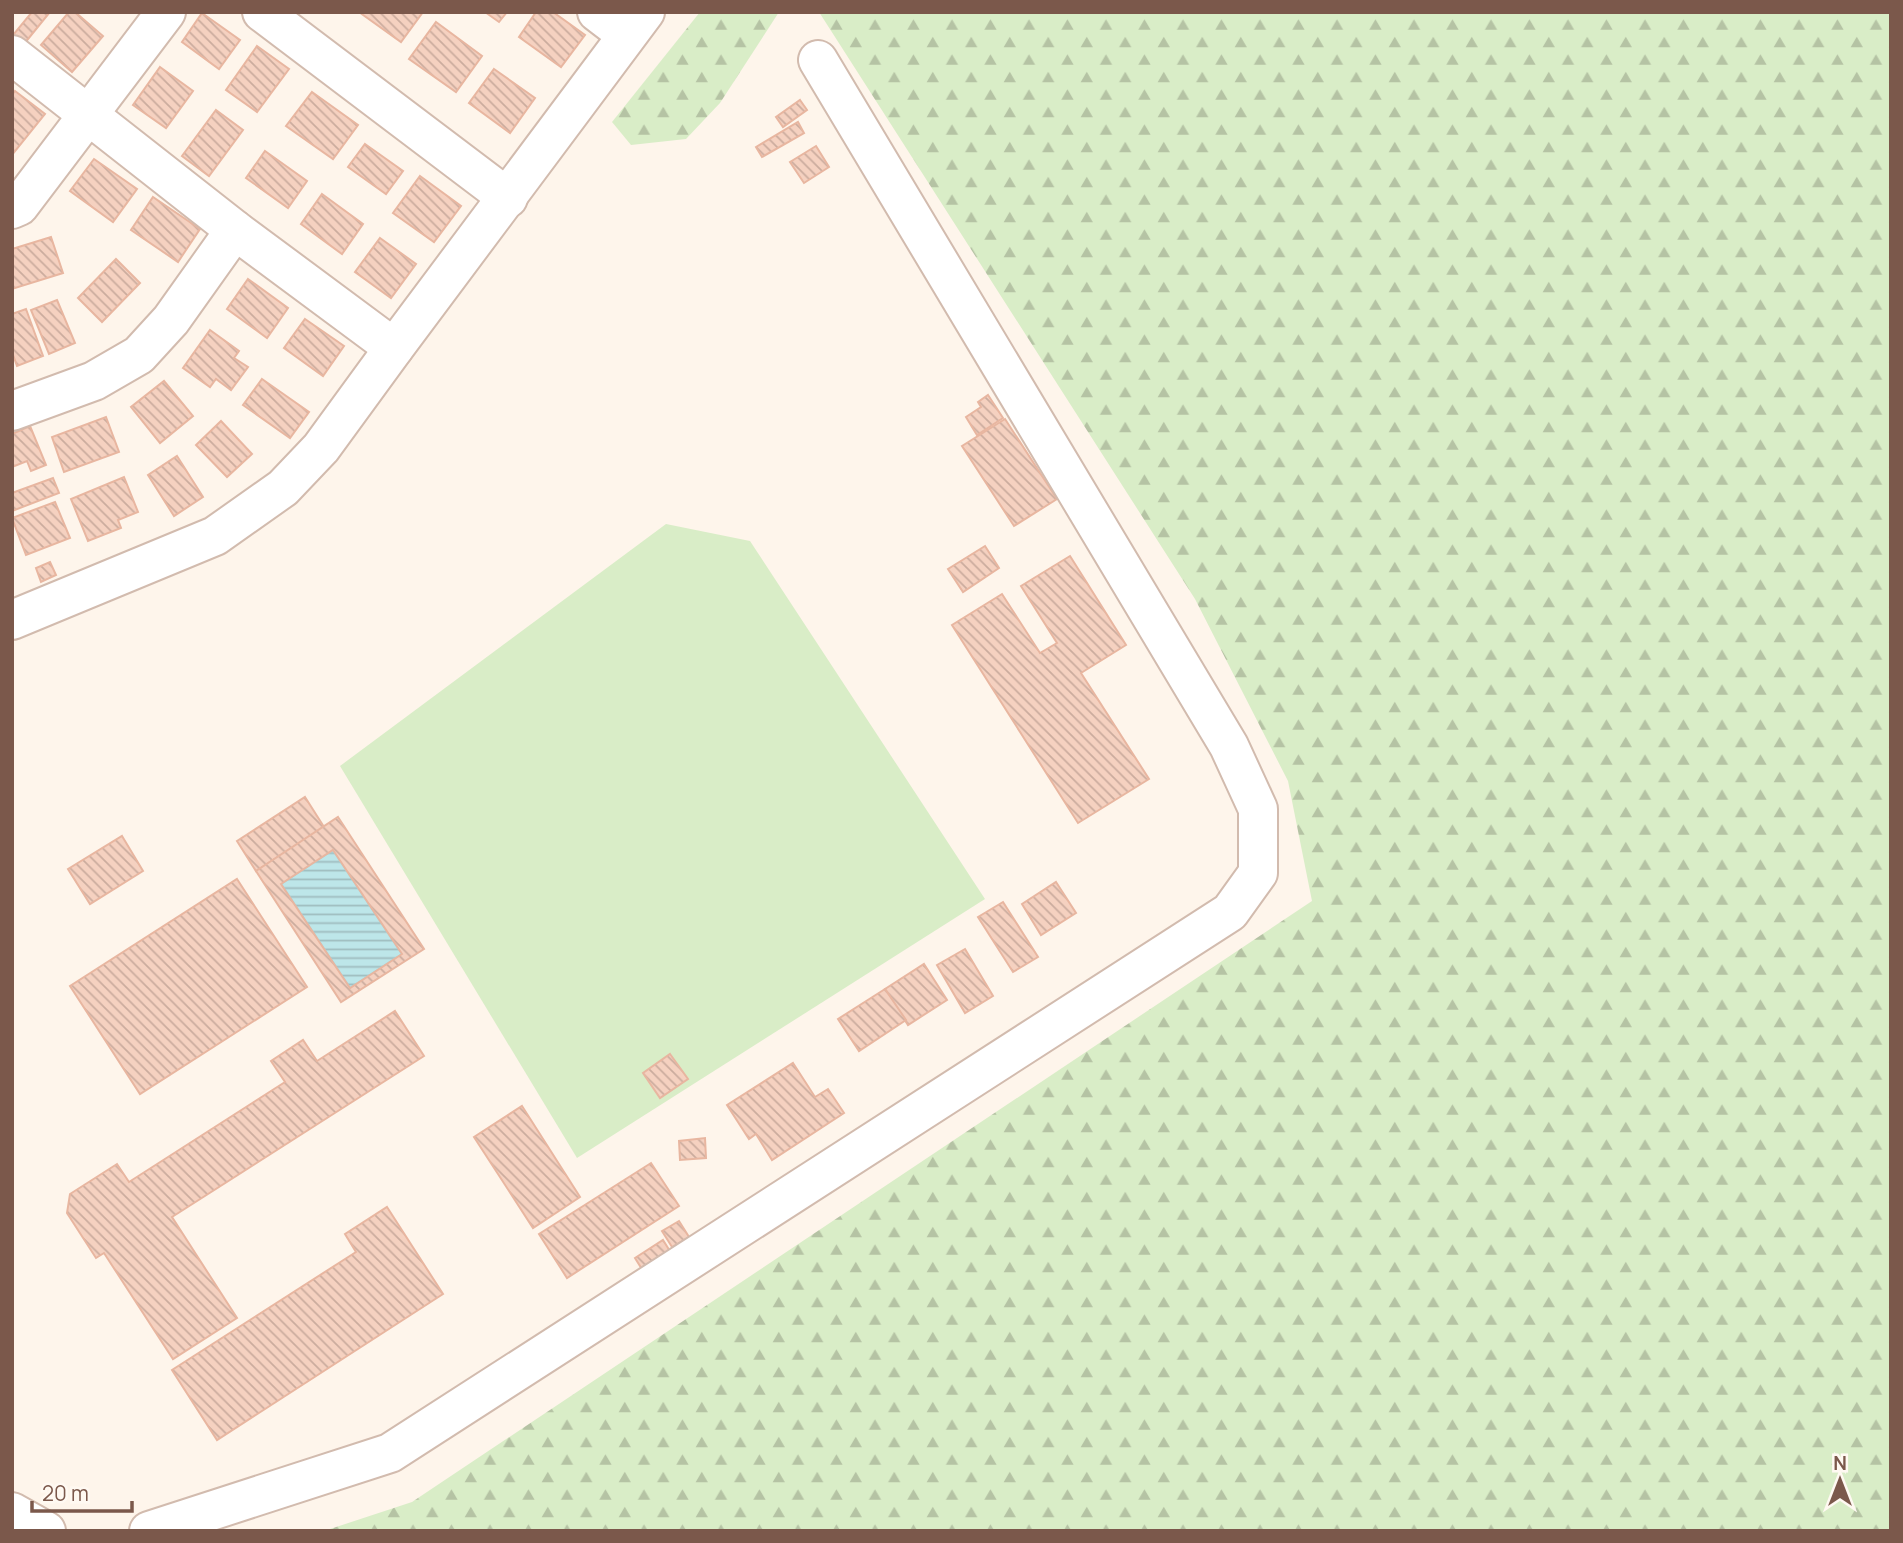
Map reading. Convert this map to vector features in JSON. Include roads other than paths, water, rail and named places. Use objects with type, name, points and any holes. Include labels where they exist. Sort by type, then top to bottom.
[{"type":"street","points":[[12,209],[19,206],[166,12]]},
{"type":"street","points":[[262,12],[508,198]]},
{"type":"street","points":[[14,616],[215,536],[283,488],[321,449],[636,24],[597,12]]},
{"type":"street","points":[[12,55],[235,230],[394,348]]},
{"type":"street","points":[[149,1531],[390,1453],[1230,912],[1258,873],[1258,809],[1229,746],[818,60]]},
{"type":"street","points":[[12,411],[94,381],[139,355],[171,320],[235,230]]},
{"type":"street","points":[[12,1512],[46,1531]]},
{"type":"water","points":[[333,850],[402,954],[350,988],[281,884]]}]
